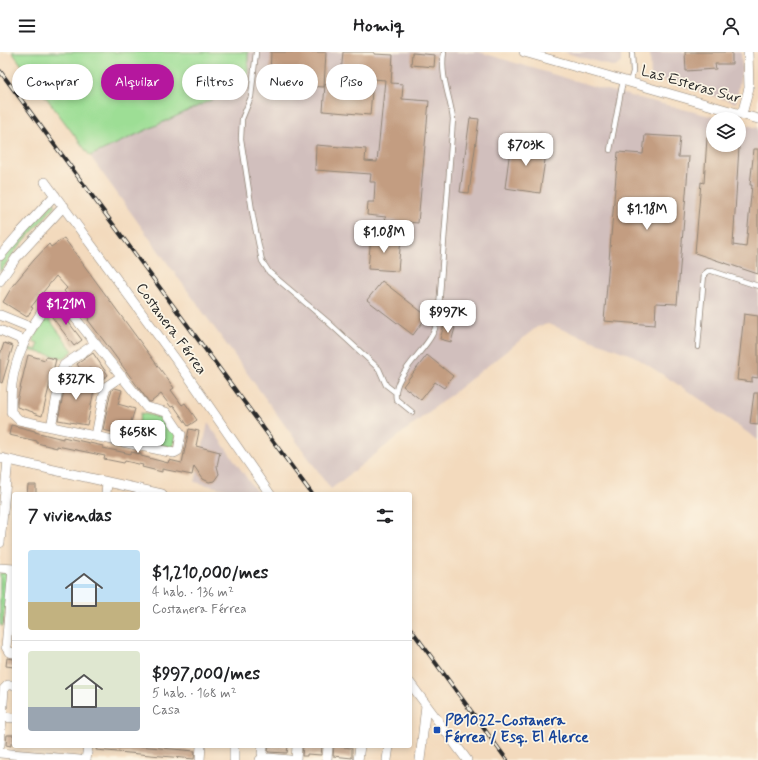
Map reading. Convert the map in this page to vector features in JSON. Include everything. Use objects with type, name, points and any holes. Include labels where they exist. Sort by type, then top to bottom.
[{"type":"street","name":"Las Esteras Sur","points":[[524,52],[735,112]]},
{"type":"street","points":[[742,112],[749,83],[748,52]]},
{"type":"street","name":"Las Esteras Sur","points":[[746,115],[758,119]]},
{"type":"street","name":"Costanera Férrea","points":[[45,182],[188,376],[269,492]]},
{"type":"street","points":[[0,256],[55,195]]},
{"type":"street","points":[[0,281],[16,258],[64,206]]},
{"type":"street","points":[[51,299],[60,299],[146,407],[166,412],[181,434],[178,451],[174,453],[19,420],[11,412],[12,384],[18,360],[25,341],[39,314],[51,299]]},
{"type":"street","points":[[0,326],[4,321],[2,315]]},
{"type":"street","points":[[2,315],[32,328]]},
{"type":"street","points":[[0,330],[25,341]]},
{"type":"street","points":[[51,427],[64,365],[96,343]]},
{"type":"street","points":[[96,436],[104,393],[107,386],[122,376]]},
{"type":"street","points":[[0,543],[4,459],[153,492]]},
{"type":"street","points":[[106,492],[107,482]]},
{"type":"street","points":[[0,568],[12,569]]},
{"type":"street","points":[[12,580],[6,647],[9,652],[12,653]]},
{"type":"street","points":[[0,745],[4,691],[10,686]]},
{"type":"street","points":[[412,686],[467,760]]},
{"type":"street","points":[[420,760],[426,704]]},
{"type":"street","points":[[2,717],[12,718]]},
{"type":"street","points":[[86,760],[88,748]]},
{"type":"street","points":[[200,760],[201,748]]},
{"type":"street","points":[[234,748],[234,760]]},
{"type":"street","points":[[263,748],[263,760],[290,760]]},
{"type":"street","points":[[296,760],[297,748]]},
{"type":"street","points":[[327,760],[328,748]]},
{"type":"street","points":[[358,760],[360,748]]},
{"type":"street","points":[[387,760],[389,748]]},
{"type":"street","points":[[0,753],[22,757],[80,760]]},
{"type":"lane","points":[[256,52],[251,97],[242,119],[241,139],[253,217],[262,261],[268,272],[328,322],[379,369],[386,385],[395,392]]},
{"type":"lane","points":[[412,412],[396,399],[395,392],[398,382],[432,336],[437,324],[453,119],[451,103],[446,92],[442,64],[444,52]]},
{"type":"lane","points":[[610,150],[627,81],[633,72],[632,52]]},
{"type":"lane","points":[[698,347],[704,274],[708,271],[712,271],[758,286]]},
{"type":"shaded area","points":[[248,52],[479,52],[599,88],[706,115],[706,152],[746,152],[746,125],[758,128],[758,440],[697,397],[634,356],[548,324],[537,327],[331,489],[90,156],[211,100],[248,100]]},
{"type":"shaded area","points":[[564,52],[621,52],[621,63],[615,67]]},
{"type":"shaded area","points":[[650,52],[741,52],[742,68],[736,103],[651,77]]},
{"type":"shaded area","points":[[208,423],[257,492],[236,492],[195,482]]},
{"type":"green space","points":[[12,52],[248,52],[248,64],[182,64],[182,100],[211,100],[90,156],[48,100],[93,100],[93,64],[21,64]]},
{"type":"green space","points":[[54,202],[55,206],[15,251],[0,272],[0,262],[17,241]]},
{"type":"green space","points":[[46,315],[73,351],[64,358],[28,350],[30,348],[37,350],[38,343],[33,341]]},
{"type":"green space","points":[[141,413],[163,418],[176,434],[172,447],[135,439]]},
{"type":"green space","points":[[0,573],[8,573],[3,626],[0,625]]},
{"type":"building","points":[[271,52],[326,52],[324,87],[318,87],[318,64],[270,64]]},
{"type":"building","points":[[343,52],[374,52],[374,54],[393,55],[391,83],[403,84],[402,99],[429,101],[418,223],[385,220],[386,217],[367,215],[368,202],[374,202],[375,182],[370,182],[371,174],[315,170],[316,145],[366,149],[365,161],[377,162],[385,80],[377,79],[377,64],[342,64]]},
{"type":"building","points":[[685,52],[732,52],[732,64],[715,64],[716,69],[686,71]]},
{"type":"building","points":[[412,53],[435,55],[434,67],[411,65]]},
{"type":"building","points":[[325,84],[326,100],[371,100],[370,115],[323,111]]},
{"type":"building","points":[[470,118],[479,119],[469,193],[460,192]]},
{"type":"building","points":[[645,135],[680,137],[678,157],[689,157],[677,304],[656,303],[655,325],[604,321],[618,152],[643,154]]},
{"type":"building","points":[[511,142],[547,147],[540,193],[505,188]]},
{"type":"building","points":[[754,149],[758,149],[758,274],[695,253],[701,182],[704,183],[706,152],[739,152],[733,245],[746,247]]},
{"type":"building","points":[[371,236],[401,238],[398,271],[368,269]]},
{"type":"building","points":[[64,238],[174,388],[171,390],[182,405],[185,403],[197,420],[188,426],[174,406],[171,407],[161,394],[149,402],[88,320],[89,319],[72,298],[71,299],[64,291],[67,288],[56,276],[31,307],[33,308],[27,317],[3,302],[13,285],[49,244],[51,247]]},
{"type":"building","points":[[382,281],[427,316],[413,335],[367,300]]},
{"type":"building","points":[[57,307],[82,340],[74,346],[49,313]]},
{"type":"building","points":[[744,314],[758,316],[758,378],[752,377],[752,382],[737,380]]},
{"type":"building","points":[[444,325],[455,328],[451,342],[440,339]]},
{"type":"building","points":[[4,343],[13,346],[2,383],[0,382],[0,355]]},
{"type":"building","points":[[93,353],[108,375],[100,381],[90,368],[83,373],[77,364]]},
{"type":"building","points":[[28,355],[45,360],[46,357],[56,359],[42,416],[17,407],[17,401]]},
{"type":"building","points":[[427,355],[453,376],[444,388],[435,382],[421,400],[403,386]]},
{"type":"building","points":[[68,371],[81,374],[73,380],[95,385],[87,425],[58,420]]},
{"type":"building","points":[[115,388],[122,390],[118,404],[135,409],[130,425],[132,425],[129,436],[103,430],[110,395],[112,390]]},
{"type":"building","points":[[754,393],[758,393],[758,425],[750,424]]},
{"type":"building","points":[[11,425],[63,439],[63,437],[103,446],[103,448],[131,454],[131,452],[141,454],[141,456],[168,463],[169,460],[182,463],[189,429],[199,431],[196,446],[220,452],[217,466],[219,474],[214,481],[209,482],[203,479],[194,466],[192,475],[162,469],[162,472],[142,467],[143,465],[125,461],[124,463],[104,459],[105,456],[57,446],[57,448],[37,443],[37,441],[9,435]]},
{"type":"building","points":[[28,485],[36,485],[36,492],[27,492]]},
{"type":"building","points":[[7,658],[12,659],[12,667],[6,666]]},
{"type":"building","points":[[7,735],[12,735],[11,746],[6,745]]},
{"type":"building","points":[[96,748],[161,748],[195,751],[194,759],[96,750]]},
{"type":"building","points":[[269,748],[288,748],[287,753],[268,752]]},
{"type":"building","points":[[303,748],[322,748],[321,755],[307,754],[307,756],[302,756]]},
{"type":"building","points":[[334,748],[352,748],[352,758],[333,756]]},
{"type":"railway","points":[[0,71],[311,492]]},
{"type":"railway","points":[[412,631],[507,760]]},
{"type":"place","name":"PB1022-Costanera Férrea / Esq. El Alerce","points":[[437,730]]}]
